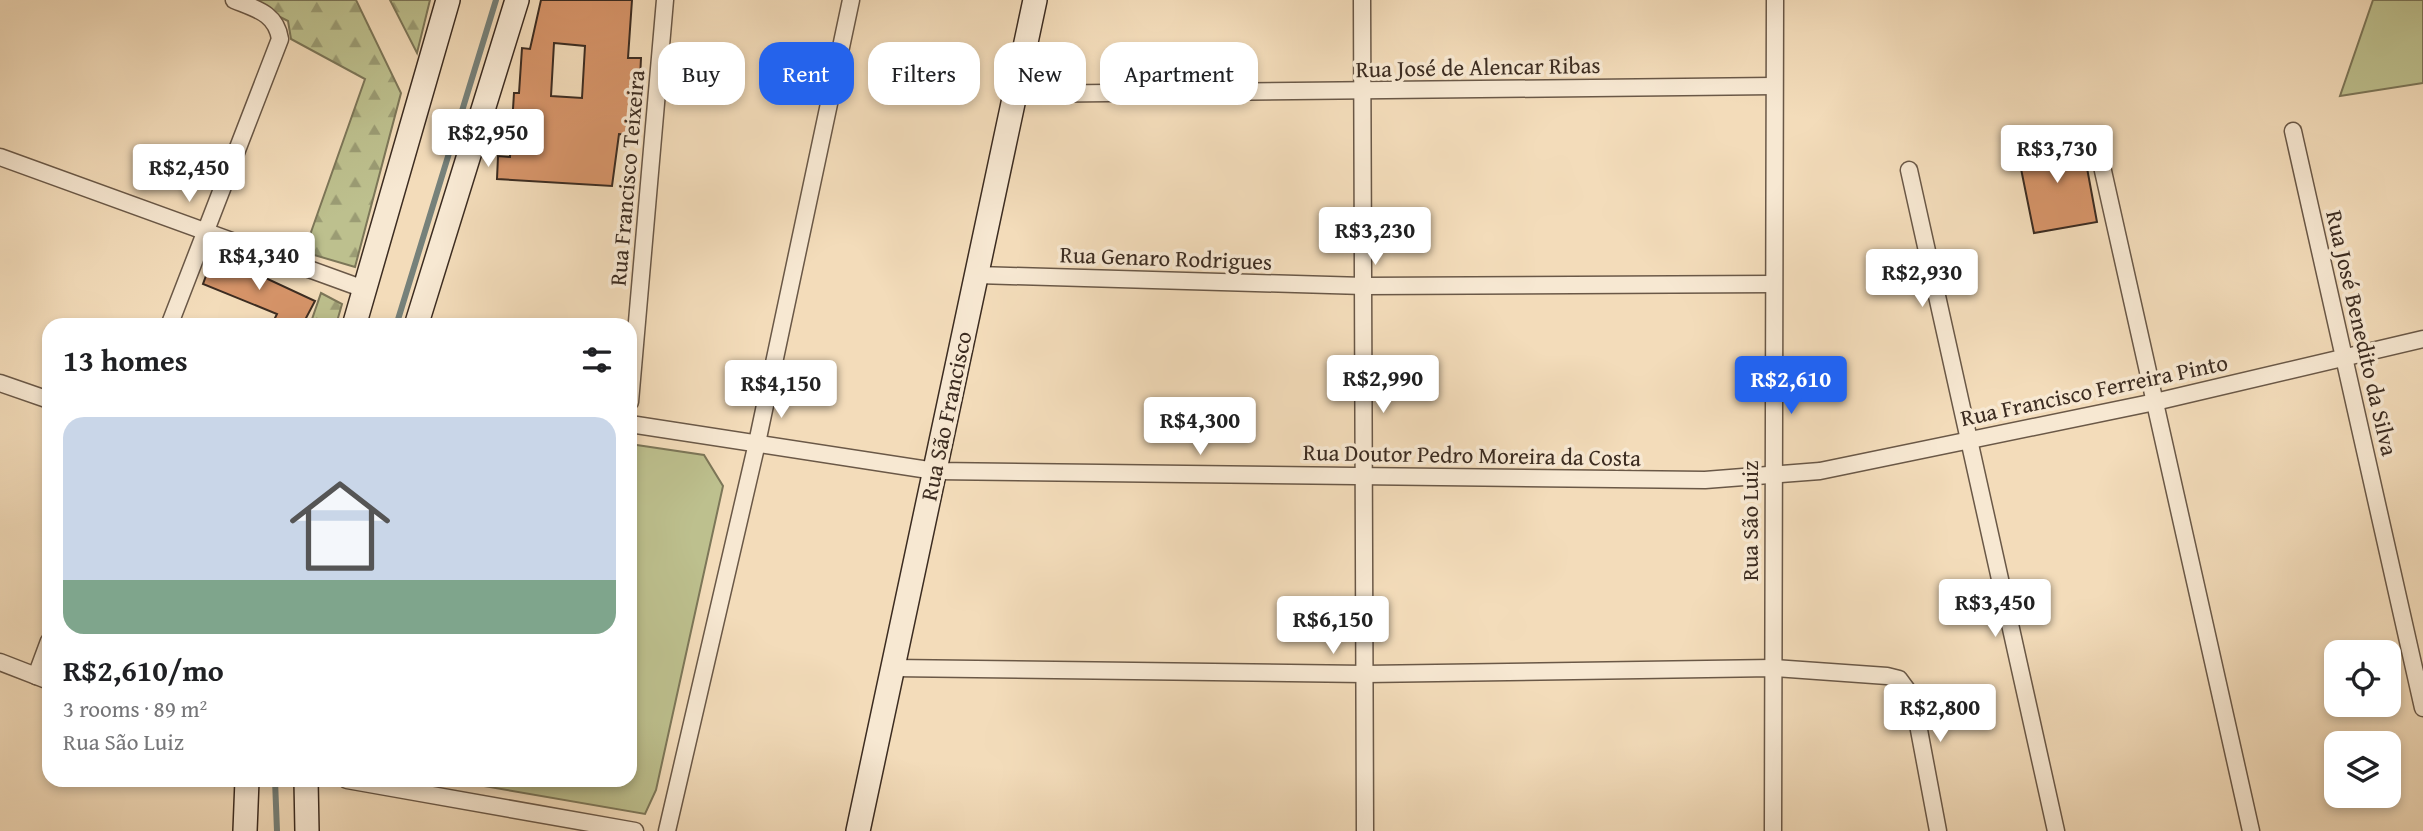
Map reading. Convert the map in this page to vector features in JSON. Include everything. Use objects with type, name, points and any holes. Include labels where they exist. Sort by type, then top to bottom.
[{"type":"street","points":[[172,318],[280,39],[278,25],[267,14],[234,0]]},
{"type":"street","points":[[356,318],[447,0]]},
{"type":"street","points":[[418,318],[517,0]]},
{"type":"street","name":"Rua Francisco Teixeira","points":[[637,322],[665,0]]},
{"type":"street","points":[[667,831],[757,443],[851,0]]},
{"type":"street","name":"Rua São Francisco","points":[[1026,42],[1035,0]]},
{"type":"street","points":[[1362,0],[1366,478],[1365,831]]},
{"type":"street","name":"Rua São Luiz","points":[[1773,831],[1775,0]]},
{"type":"street","name":"Rua José de Alencar Ribas","points":[[1086,93],[1774,86]]},
{"type":"street","name":"Rua São Francisco","points":[[858,831],[1012,105]]},
{"type":"street","name":"Rua José Benedito da Silva","points":[[2293,131],[2423,708]]},
{"type":"street","points":[[2099,153],[2251,831]]},
{"type":"street","points":[[0,157],[205,229],[364,289]]},
{"type":"street","points":[[1909,170],[2056,831]]},
{"type":"street","name":"Rua Genaro Rodrigues","points":[[977,275],[1364,286],[1773,284]]},
{"type":"street","name":"Rua Francisco Ferreira Pinto","points":[[1772,474],[1821,471],[2155,402],[2423,338]]},
{"type":"street","points":[[0,383],[42,398]]},
{"type":"street","name":"Rua Doutor Pedro Moreira da Costa","points":[[637,425],[934,471],[1705,480],[1772,474]]},
{"type":"street","points":[[0,662],[42,678]]},
{"type":"street","points":[[892,668],[1365,674],[1773,668],[1899,679],[1913,698],[1938,831]]},
{"type":"street","points":[[246,831],[247,787]]},
{"type":"street","points":[[306,787],[307,831]]},
{"type":"street","points":[[387,787],[635,831]]},
{"type":"green space","points":[[247,0],[356,0],[401,93],[355,267],[304,252],[365,79],[291,39],[288,21]]},
{"type":"green space","points":[[390,0],[430,0],[417,53]]},
{"type":"green space","points":[[2373,0],[2423,0],[2423,83],[2340,96]]},
{"type":"green space","points":[[321,293],[342,304],[338,318],[312,318]]},
{"type":"green space","points":[[637,445],[704,455],[723,486],[656,790],[645,814],[490,787],[637,787]]},
{"type":"building","points":[[541,0],[632,0],[628,58],[641,58],[640,79],[636,79],[634,135],[619,134],[612,186],[497,179],[498,156],[510,157],[514,93],[519,93],[522,48],[530,49]],"holes":[[[554,43],[585,46],[582,98],[551,96]]]},
{"type":"building","points":[[2082,141],[2097,222],[2034,233],[2016,144]]},
{"type":"building","points":[[214,254],[315,301],[306,318],[275,318],[277,314],[203,284]]},
{"type":"waterway","points":[[398,318],[496,0]]},
{"type":"waterway","points":[[275,787],[277,831]]}]
